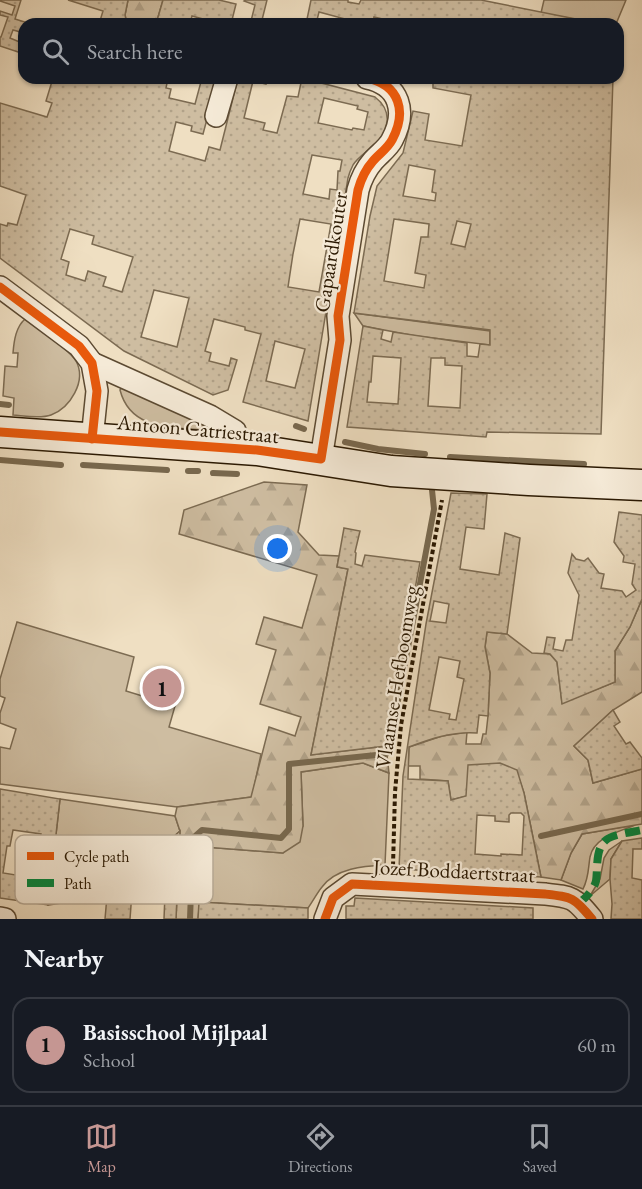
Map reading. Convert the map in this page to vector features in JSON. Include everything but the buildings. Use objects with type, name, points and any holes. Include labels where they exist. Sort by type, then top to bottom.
[{"type":"main road","name":"Antoon Catriestraat","points":[[0,432],[257,450],[391,471],[642,484]]},
{"type":"street","points":[[216,116],[225,84]]},
{"type":"street","name":"Gapaardkouter","points":[[321,459],[340,340],[338,316],[358,190],[371,163],[391,143],[398,122],[399,102],[393,92],[384,84]]},
{"type":"street","points":[[0,287],[79,346],[92,363],[97,391],[92,439]]},
{"type":"street","points":[[92,363],[210,416],[235,431]]},
{"type":"street","name":"Jozef Boddaertstraat","points":[[326,919],[333,898],[352,884],[566,896],[579,903],[592,919]]},
{"type":"street","points":[[0,918],[5,919]]},
{"type":"green space","points":[[21,0],[15,19],[18,20],[18,31],[13,30],[10,38],[18,41],[18,52],[0,46],[0,37],[8,17],[0,15],[0,11],[12,15],[15,6],[0,1]]},
{"type":"green space","points":[[68,0],[128,0],[126,18],[101,18],[103,11]]},
{"type":"green space","points":[[128,0],[163,0],[158,18],[126,18]]},
{"type":"green space","points":[[163,0],[219,0],[236,4],[232,18],[192,16],[192,18],[158,18]]},
{"type":"green space","points":[[267,0],[262,18],[252,18],[255,5],[244,1]]},
{"type":"green space","points":[[311,0],[348,0],[348,2],[359,4],[361,0],[481,0],[571,18],[342,18],[319,12],[318,18],[307,18]]},
{"type":"green space","points":[[544,0],[626,0],[618,18],[568,18],[541,13]]},
{"type":"green space","points":[[51,84],[167,84],[166,88],[171,89],[169,98],[195,104],[200,84],[216,84],[203,134],[191,131],[192,126],[176,122],[169,151],[205,161],[209,147],[220,150],[236,84],[252,84],[244,118],[265,123],[263,130],[277,133],[287,96],[298,97],[301,84],[325,84],[375,97],[381,103],[387,115],[383,134],[355,162],[348,178],[308,421],[243,402],[261,334],[245,330],[245,327],[214,319],[205,351],[211,353],[209,361],[229,366],[231,358],[237,360],[228,390],[213,395],[124,351],[0,258],[0,224],[17,225],[26,195],[0,186],[0,103],[47,117],[52,103],[46,101]],"holes":[[[324,98],[358,106],[357,109],[368,112],[364,130],[353,128],[352,130],[318,123]],[[312,155],[342,160],[340,171],[338,171],[337,190],[330,189],[329,199],[303,194]],[[300,219],[331,224],[319,292],[288,287]],[[70,229],[94,236],[92,244],[133,257],[122,292],[103,286],[106,277],[88,271],[85,281],[66,275],[69,262],[61,259]],[[154,290],[189,298],[177,347],[141,337]],[[275,341],[305,349],[295,388],[266,381]]]},
{"type":"green space","points":[[433,84],[613,84],[601,434],[487,432],[486,437],[347,427],[363,326],[383,330],[381,339],[391,342],[393,332],[467,343],[467,356],[478,357],[480,344],[490,345],[490,330],[354,313],[377,186],[403,153],[413,111],[429,114],[425,140],[462,146],[471,95],[433,88]],"holes":[[[409,165],[435,170],[432,192],[436,193],[435,201],[403,196]],[[394,219],[429,224],[428,237],[421,237],[415,273],[426,275],[424,288],[384,281]],[[457,221],[471,224],[465,247],[451,244]],[[373,356],[401,358],[398,404],[367,402],[369,382],[371,382]],[[431,358],[445,358],[445,365],[462,366],[460,408],[428,406]]]},
{"type":"green space","points":[[354,313],[490,331],[490,345],[416,336],[363,326]]},
{"type":"green space","points":[[25,319],[66,350],[76,361],[79,369],[75,393],[58,411],[47,416],[13,415],[14,398],[3,396],[5,366],[17,367],[18,353],[13,353],[14,343]]},
{"type":"green space","points":[[122,387],[205,424],[201,430],[152,424],[132,412],[125,403],[120,390]]},
{"type":"green space","points":[[264,482],[307,485],[298,532],[319,555],[339,556],[337,567],[348,569],[311,755],[386,746],[389,773],[363,763],[301,772],[303,826],[300,842],[283,853],[213,848],[213,835],[180,835],[175,816],[177,807],[251,797],[269,727],[295,736],[301,717],[260,704],[276,650],[256,644],[264,617],[302,628],[317,575],[179,534],[184,510]]},
{"type":"green space","points":[[451,493],[487,494],[484,529],[466,527],[460,569],[499,575],[505,533],[520,538],[507,634],[487,632],[485,647],[490,673],[488,716],[479,715],[477,733],[450,734],[409,747],[408,779],[448,781],[451,800],[466,796],[468,765],[500,763],[517,770],[541,877],[399,869],[403,776],[426,624]],"holes":[[[434,601],[449,604],[446,623],[430,621]],[[439,657],[460,661],[457,677],[464,679],[456,720],[449,719],[450,714],[429,710]],[[521,813],[524,816],[522,855],[475,854],[477,815],[495,816],[495,821],[509,822],[509,815]]]},
{"type":"green space","points":[[619,512],[642,515],[642,599],[630,627],[615,651],[615,682],[562,704],[557,662],[550,654],[544,653],[547,637],[555,638],[553,649],[563,651],[566,640],[572,640],[579,595],[568,573],[572,554],[576,559],[584,561],[588,558],[599,573],[604,574],[601,588],[622,591],[626,597],[636,590],[632,584],[635,564],[623,562],[624,556],[614,542]]},
{"type":"green space","points":[[344,528],[360,531],[355,564],[362,566],[365,555],[420,562],[386,746],[311,755],[348,569],[337,567]]},
{"type":"green space","points":[[642,599],[642,692],[613,710],[574,746],[588,760],[593,783],[642,769],[642,824],[582,834],[571,853],[561,880],[541,877],[524,793],[516,770],[467,796],[451,800],[448,781],[420,779],[420,766],[408,766],[409,747],[442,736],[467,732],[466,744],[481,744],[483,734],[486,734],[488,716],[490,673],[485,647],[487,632],[507,634],[532,653],[550,654],[557,662],[562,703],[615,682],[615,651],[630,627]]},
{"type":"green space","points":[[17,622],[134,657],[126,691],[175,706],[169,727],[261,754],[252,797],[177,807],[0,784],[0,747],[10,749],[16,729],[0,723],[0,713],[5,698],[0,696],[0,679]]},
{"type":"green space","points":[[613,710],[620,722],[614,726],[626,744],[630,742],[642,758],[642,769],[593,783],[588,760],[574,746]]},
{"type":"green space","points":[[363,763],[389,773],[385,865],[360,867],[335,876],[322,887],[308,908],[213,903],[213,848],[283,853],[303,826],[301,772]]},
{"type":"green space","points":[[0,789],[60,799],[56,835],[13,830],[10,846],[7,846],[3,873],[15,875],[15,900],[0,898]]},
{"type":"green space","points":[[60,799],[175,816],[180,831],[176,835],[56,835]]},
{"type":"green space","points":[[635,825],[608,836],[596,845],[592,850],[583,889],[561,880],[571,853],[582,834]]},
{"type":"green space","points":[[642,838],[642,849],[633,849],[632,878],[642,880],[642,919],[611,919],[611,859],[622,841]]},
{"type":"green space","points":[[622,841],[611,859],[610,879],[590,896],[600,879],[604,858],[609,850]]},
{"type":"green space","points":[[355,898],[533,908],[533,919],[346,919],[346,906],[354,906]]},
{"type":"green space","points":[[106,904],[131,904],[130,919],[105,919]]},
{"type":"green space","points":[[165,904],[177,904],[176,919],[164,919]]},
{"type":"green space","points":[[177,904],[199,904],[198,919],[176,919]]},
{"type":"green space","points":[[199,904],[308,908],[308,919],[198,919]]},
{"type":"waterway","points":[[0,404],[9,405]]},
{"type":"waterway","points":[[296,426],[304,429]]},
{"type":"waterway","points":[[345,442],[378,449],[425,454]]},
{"type":"waterway","points":[[450,457],[584,464]]},
{"type":"waterway","points":[[0,460],[61,465]]},
{"type":"waterway","points":[[83,465],[167,470]]},
{"type":"waterway","points":[[188,471],[198,471]]},
{"type":"waterway","points":[[213,473],[237,474]]},
{"type":"waterway","points":[[393,727],[434,509],[432,490]]},
{"type":"waterway","points":[[196,835],[202,830],[281,838],[289,829],[289,764],[386,754]]},
{"type":"waterway","points":[[541,836],[642,814]]},
{"type":"waterway","points":[[190,919],[191,904]]},
{"type":"marked path","points":[[579,903],[595,884],[602,844],[613,836],[642,830]]},
{"type":"cycle path","points":[[0,432],[257,450],[321,459],[340,340],[338,316],[358,190],[368,167],[392,140],[399,119],[398,101],[393,93],[382,84]]},
{"type":"cycle path","points":[[0,287],[79,346],[92,363],[97,391],[92,439]]},
{"type":"cycle path","points":[[325,919],[333,898],[352,884],[561,896],[572,899],[592,919]]},
{"type":"place","name":"Basisschool Mijlpaal","points":[[162,688]]}]
